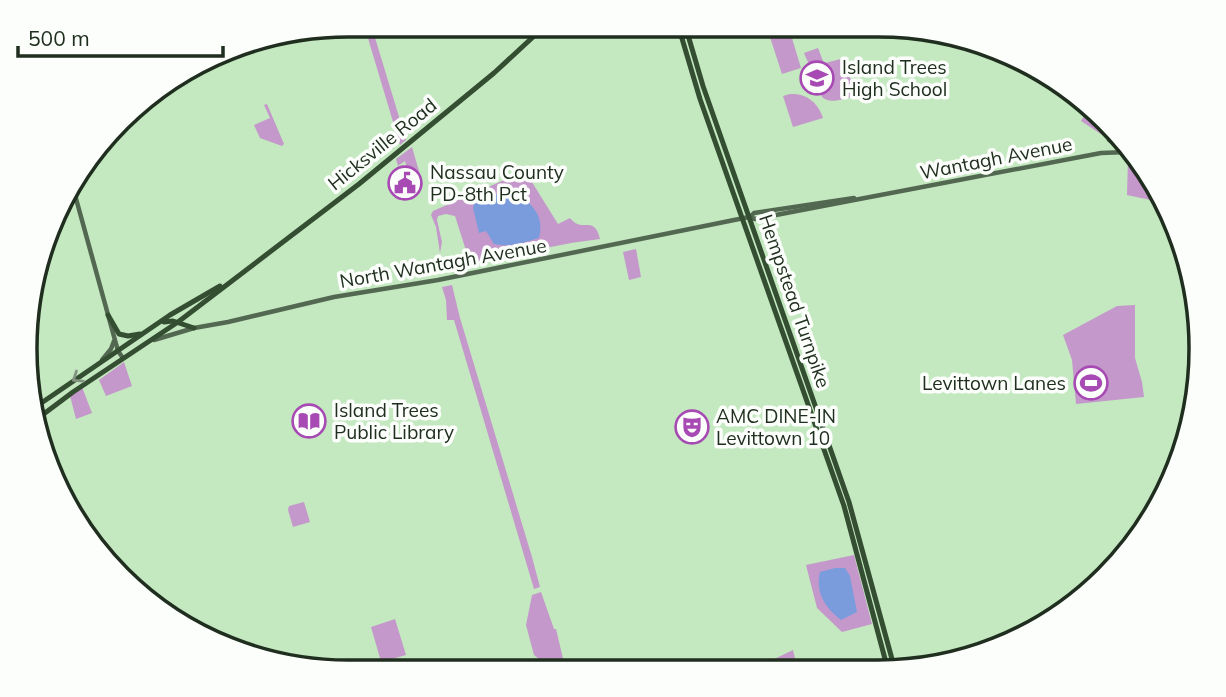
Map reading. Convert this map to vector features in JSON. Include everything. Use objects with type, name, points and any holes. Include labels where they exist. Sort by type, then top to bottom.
[{"type":"main road","name":"Hicksville Road","points":[[44,413],[189,314],[367,178],[494,73],[533,37]]},
{"type":"main road","name":"Hempstead Turnpike","points":[[682,37],[700,99],[746,218]]},
{"type":"main road","name":"Hempstead Turnpike","points":[[688,37],[746,218],[844,506],[885,660]]},
{"type":"main road","name":"Wantagh Avenue","points":[[746,218],[755,219],[1101,153],[1120,153]]},
{"type":"main road","points":[[76,198],[118,351],[123,358]]},
{"type":"main road","name":"North Wantagh Avenue","points":[[150,341],[191,327],[228,322],[334,298],[438,280],[746,218]]},
{"type":"main road","name":"Hicksville Road","points":[[42,404],[158,323],[232,280]]},
{"type":"main road","points":[[189,314],[186,320],[191,327]]},
{"type":"main road","points":[[108,315],[121,335],[133,336],[149,329]]},
{"type":"main road","points":[[158,323],[170,320],[191,327]]},
{"type":"main road","points":[[99,363],[111,349],[114,337]]},
{"type":"main road","name":"Hempstead Turnpike","points":[[790,345],[811,394],[853,512],[892,660]]},
{"type":"shaded area","points":[[368,37],[375,37],[406,140],[400,145]]},
{"type":"shaded area","points":[[770,37],[792,37],[801,68],[782,74]]},
{"type":"shaded area","points":[[818,48],[823,61],[813,66],[845,58],[855,96],[834,101],[823,98],[804,53]]},
{"type":"shaded area","points":[[802,95],[811,100],[823,118],[793,127],[783,96]]},
{"type":"shaded area","points":[[267,104],[284,144],[282,146],[260,138],[254,125],[270,118],[264,105]]},
{"type":"shaded area","points":[[1085,115],[1108,139],[1081,121]]},
{"type":"shaded area","points":[[412,147],[423,185],[413,189],[405,161],[398,166],[396,159]]},
{"type":"shaded area","points":[[1128,163],[1151,200],[1127,195]]},
{"type":"shaded area","points":[[525,171],[558,224],[570,218],[579,225],[594,227],[600,239],[470,263],[455,216],[446,214],[438,216],[437,220],[442,242],[440,253],[431,215],[433,211]]},
{"type":"shaded area","points":[[636,249],[641,277],[629,280],[623,252]]},
{"type":"shaded area","points":[[452,285],[532,557],[540,587],[534,589],[454,320],[447,320],[442,287]]},
{"type":"shaded area","points":[[1135,305],[1135,358],[1144,397],[1076,404],[1072,360],[1063,335],[1117,306]]},
{"type":"shaded area","points":[[124,362],[132,386],[106,396],[99,380]]},
{"type":"shaded area","points":[[82,387],[92,413],[76,419],[70,396]]},
{"type":"shaded area","points":[[304,502],[310,522],[293,527],[289,506]]},
{"type":"shaded area","points":[[854,555],[872,624],[842,632],[817,608],[806,565]]},
{"type":"shaded area","points":[[541,592],[556,629],[563,660],[540,660],[534,655],[526,625],[532,595]]},
{"type":"shaded area","points":[[395,619],[406,655],[381,660],[371,627]]},
{"type":"shaded area","points":[[793,650],[796,660],[772,660]]},
{"type":"water","points":[[507,190],[522,195],[534,209],[540,224],[539,238],[500,245],[494,244],[486,231],[479,233],[474,204]]},
{"type":"water","points":[[845,568],[850,576],[857,612],[841,620],[826,605],[819,586],[820,572]]},
{"type":"place","name":"Island Trees High School","points":[[817,78]]},
{"type":"place","name":"Nassau County PD-8th Pct","points":[[405,183]]},
{"type":"place","name":"Levittown Lanes","points":[[1091,383]]},
{"type":"place","name":"Island Trees Public Library","points":[[309,421]]},
{"type":"place","name":"AMC DINE-IN Levittown 10","points":[[692,427]]}]
